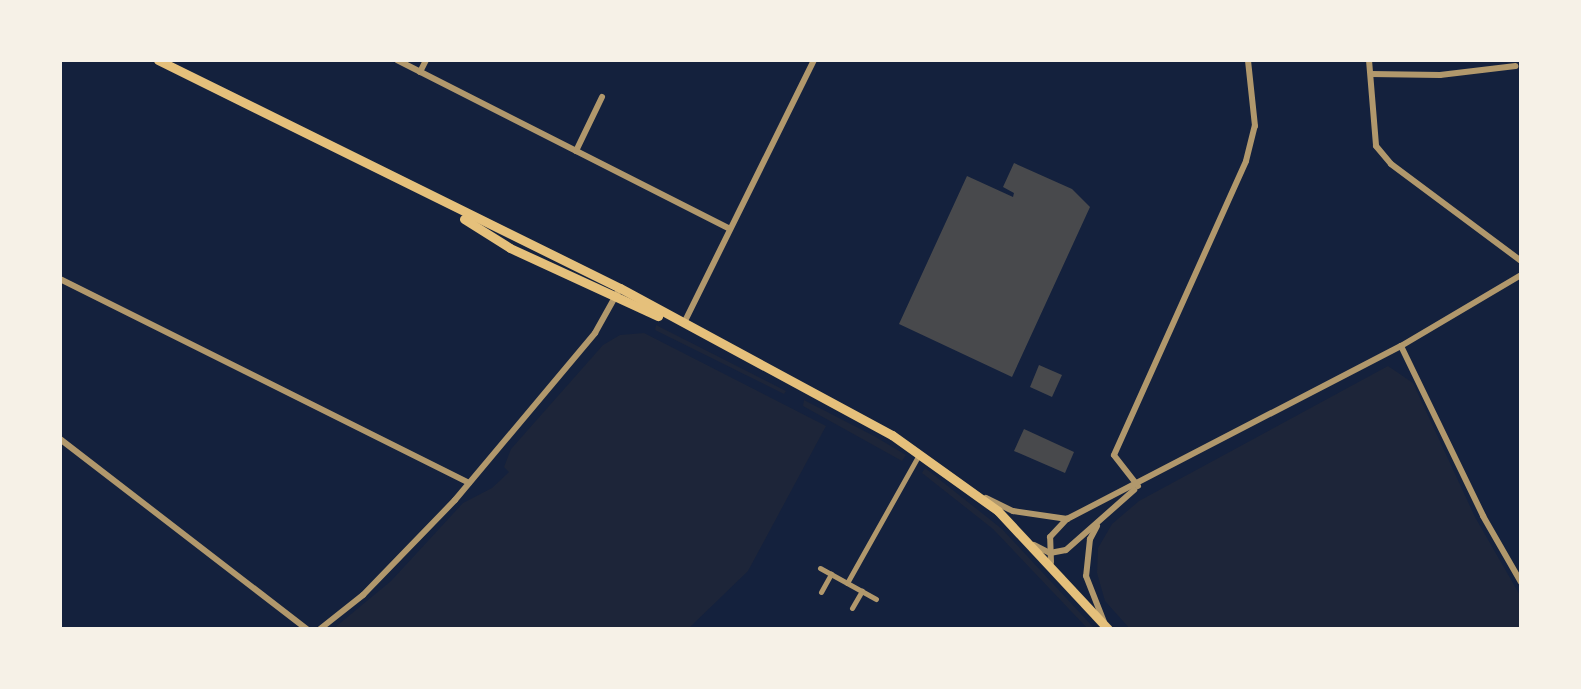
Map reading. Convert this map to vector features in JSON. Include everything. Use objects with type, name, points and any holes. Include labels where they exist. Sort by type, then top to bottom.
[{"type":"main road","points":[[158,60],[438,202],[620,288],[682,326],[920,453],[977,494],[1025,538],[1107,627]]},
{"type":"main road","points":[[438,202],[510,248],[615,300],[682,326]]},
{"type":"street","points":[[397,60],[730,229]]},
{"type":"street","points":[[420,72],[426,60]]},
{"type":"street","points":[[682,326],[814,60]]},
{"type":"street","points":[[1138,486],[1114,455],[1246,161],[1255,126],[1248,60]]},
{"type":"street","points":[[1369,60],[1376,146],[1391,164],[1521,261]]},
{"type":"street","points":[[1371,74],[1440,75],[1515,66]]},
{"type":"street","points":[[576,151],[602,97]]},
{"type":"street","points":[[1055,569],[1048,552],[1050,537],[1067,519],[1138,486],[1401,346],[1521,275]]},
{"type":"street","points":[[60,279],[469,483]]},
{"type":"street","points":[[320,629],[398,561],[469,483],[595,333],[620,288]]},
{"type":"street","points":[[1401,346],[1483,516],[1521,582]]},
{"type":"street","points":[[60,439],[307,629]]},
{"type":"street","points":[[847,583],[920,453]]},
{"type":"street","points":[[1025,538],[1048,552],[1066,550],[1138,486]]},
{"type":"street","points":[[977,494],[1013,511],[1067,519]]},
{"type":"street","points":[[1100,520],[1090,539],[1086,576],[1107,627]]},
{"type":"street","points":[[820,568],[876,599]]},
{"type":"street","points":[[821,592],[831,574]]},
{"type":"street","points":[[852,608],[862,591]]},
{"type":"shaded area","points":[[656,325],[786,391],[784,394],[655,330]]},
{"type":"shaded area","points":[[644,333],[826,426],[748,571],[688,629],[333,629],[391,581],[463,503],[492,488],[509,472],[504,467],[511,449],[603,345],[620,335]]},
{"type":"shaded area","points":[[1388,366],[1413,383],[1475,517],[1521,597],[1521,629],[1130,629],[1105,601],[1097,573],[1098,548],[1112,524],[1139,501]]},
{"type":"shaded area","points":[[804,400],[906,455],[902,461],[803,406]]},
{"type":"shaded area","points":[[925,468],[1002,529],[1095,629],[1088,629],[993,529],[922,473]]},
{"type":"building","points":[[1014,163],[1072,189],[1090,207],[1012,377],[899,324],[967,176],[1013,197],[1014,193],[1003,187]]},
{"type":"building","points":[[1039,365],[1062,375],[1052,397],[1030,387]]},
{"type":"building","points":[[1024,429],[1074,452],[1065,473],[1014,451]]}]
